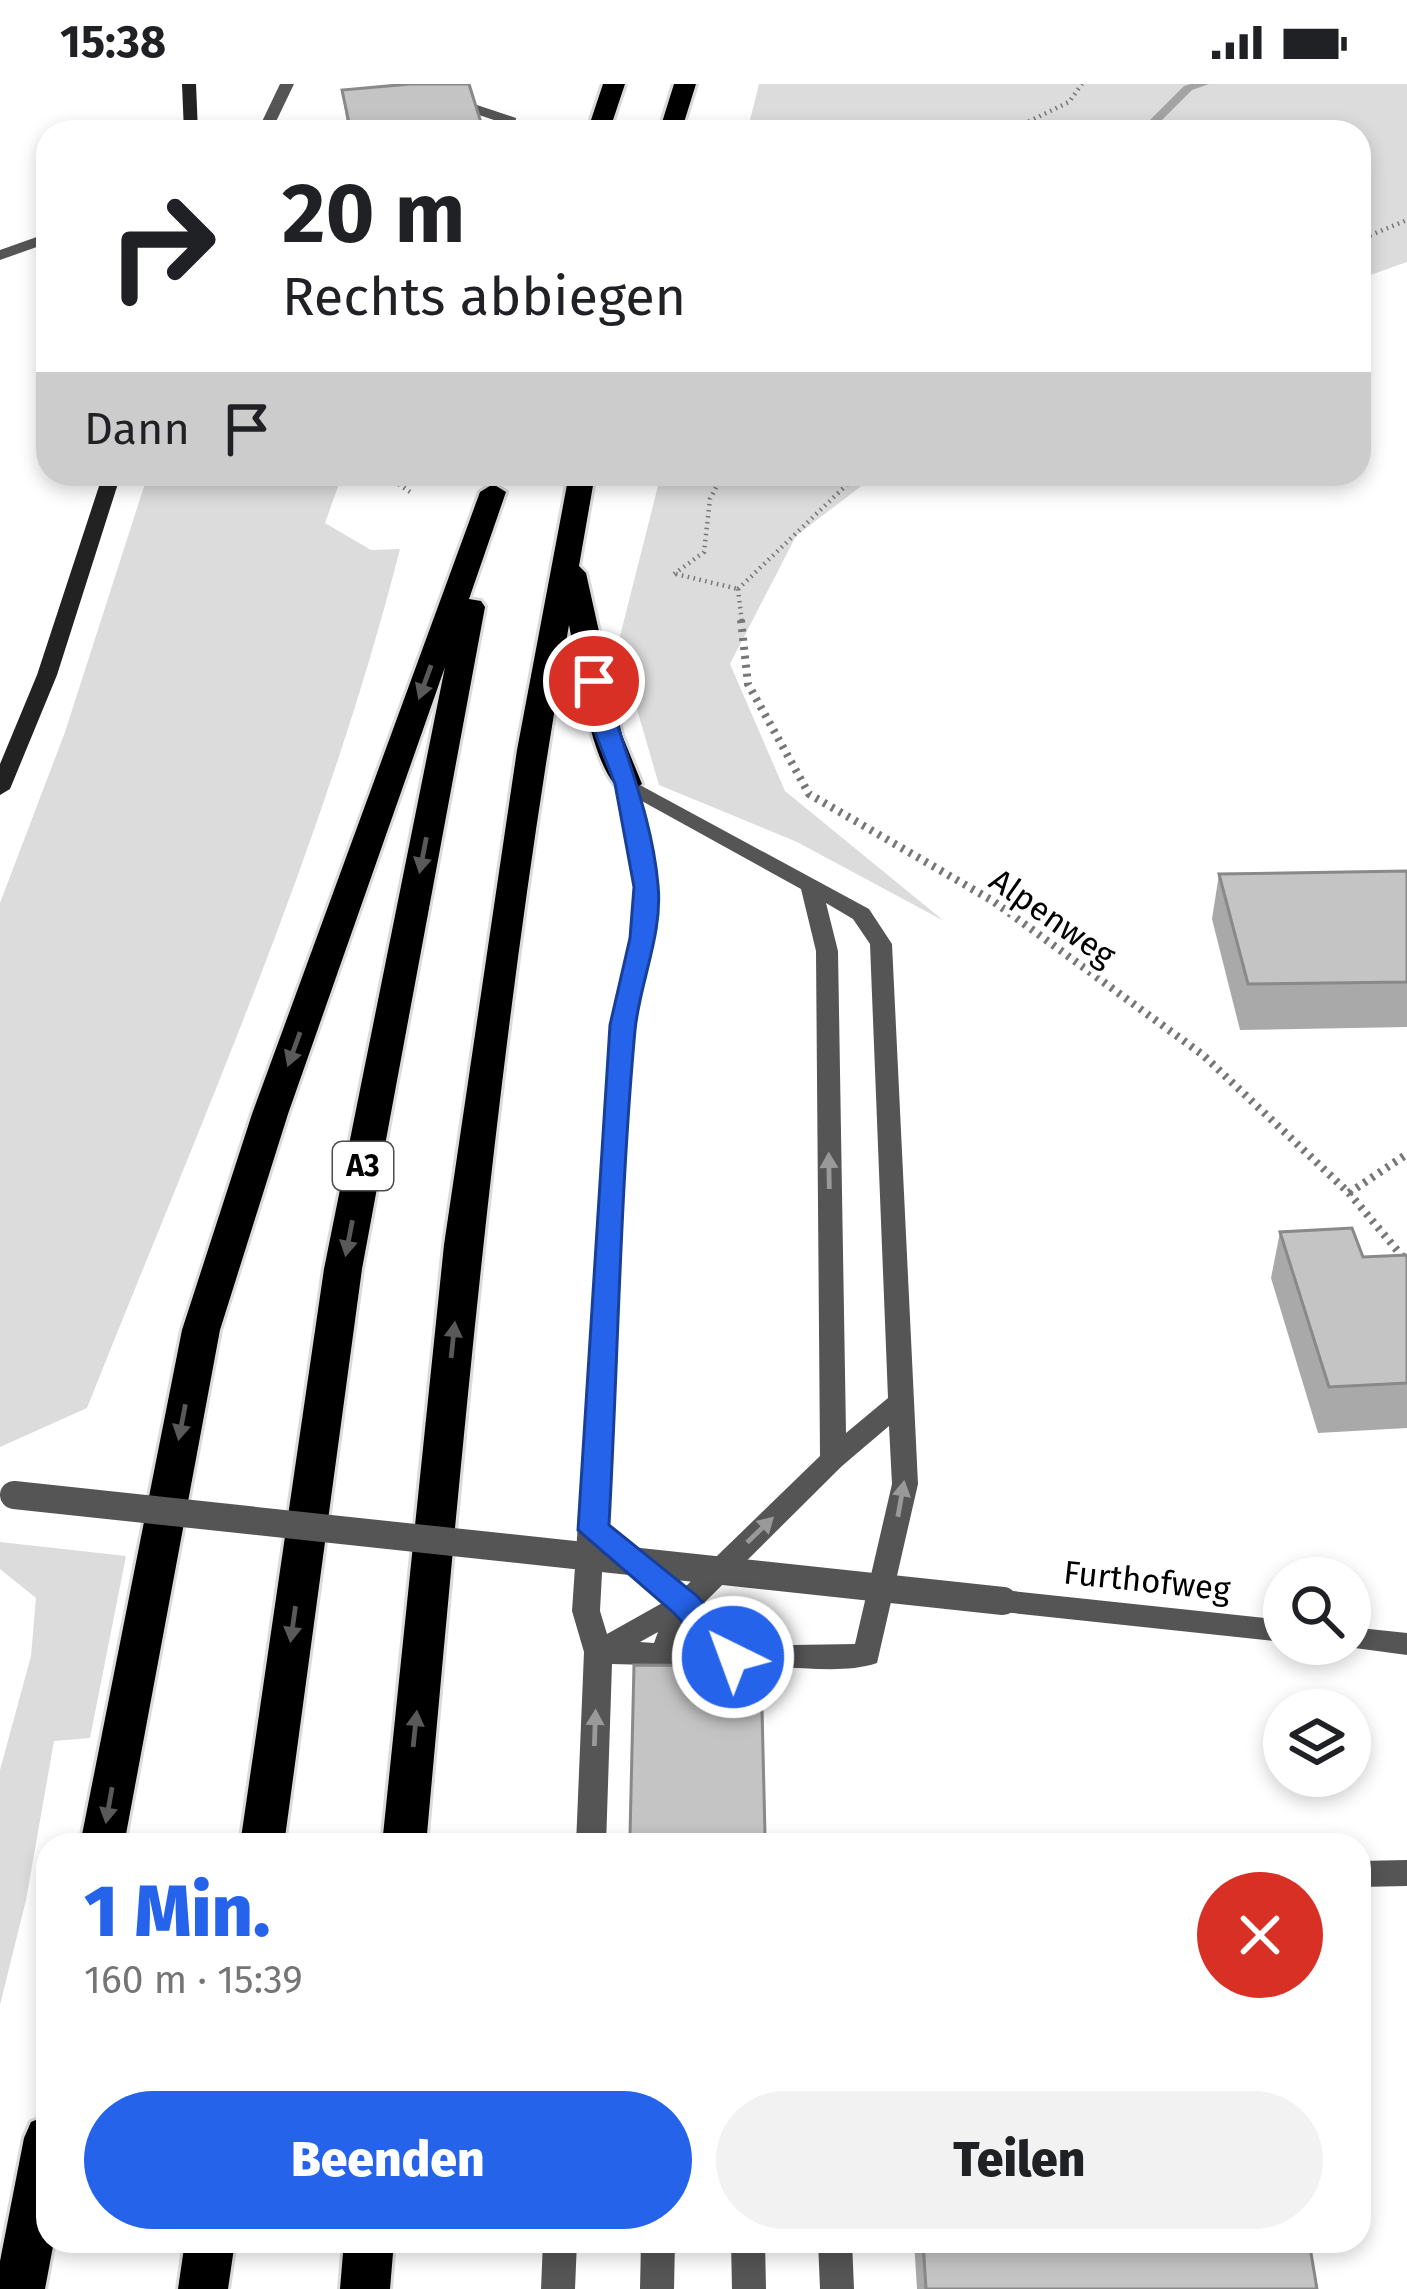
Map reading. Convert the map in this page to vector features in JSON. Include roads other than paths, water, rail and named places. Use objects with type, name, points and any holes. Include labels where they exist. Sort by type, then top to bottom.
[{"type":"highway","points":[[602,120],[614,84]]},
{"type":"highway","points":[[674,120],[685,84]]},
{"type":"highway","points":[[104,1833],[201,1330],[270,1114],[494,486]]},
{"type":"highway","name":"A3","points":[[264,1833],[343,1269],[494,486]]},
{"type":"highway","points":[[405,1833],[462,1245],[532,750],[580,486]]},
{"type":"highway","points":[[568,550],[607,735],[627,784]]},
{"type":"highway","points":[[20,2289],[36,2203]]},
{"type":"highway","points":[[203,2289],[208,2253]]},
{"type":"highway","points":[[365,2289],[368,2253]]},
{"type":"main road","points":[[189,84],[190,120]]},
{"type":"main road","points":[[0,789],[46,675],[108,486]]},
{"type":"street","points":[[270,120],[287,84]]},
{"type":"street","points":[[444,84],[472,108],[508,120]]},
{"type":"street","points":[[0,255],[36,242]]},
{"type":"street","points":[[598,1652],[663,1668],[732,1669],[867,1654],[904,1484],[881,944],[861,914],[627,784]]},
{"type":"street","points":[[591,1833],[598,1652],[586,1611],[623,1025],[642,938],[646,887],[627,784]]},
{"type":"street","points":[[810,884],[827,951],[833,1459]]},
{"type":"street","points":[[598,1652],[685,1604],[833,1459],[901,1402]]},
{"type":"street","name":"Furthofweg","points":[[7,1494],[1263,1629]]},
{"type":"street","points":[[593,1530],[685,1604],[732,1669]]},
{"type":"street","points":[[663,1668],[685,1604]]},
{"type":"street","points":[[1371,1640],[1407,1644]]},
{"type":"street","points":[[1371,1874],[1407,1873]]},
{"type":"street","points":[[558,2289],[560,2253]]},
{"type":"street","points":[[657,2289],[658,2253]]},
{"type":"street","points":[[748,2253],[749,2289]]},
{"type":"street","points":[[836,2253],[837,2289]]},
{"type":"waterway","points":[[1156,120],[1188,88],[1204,84]]}]
